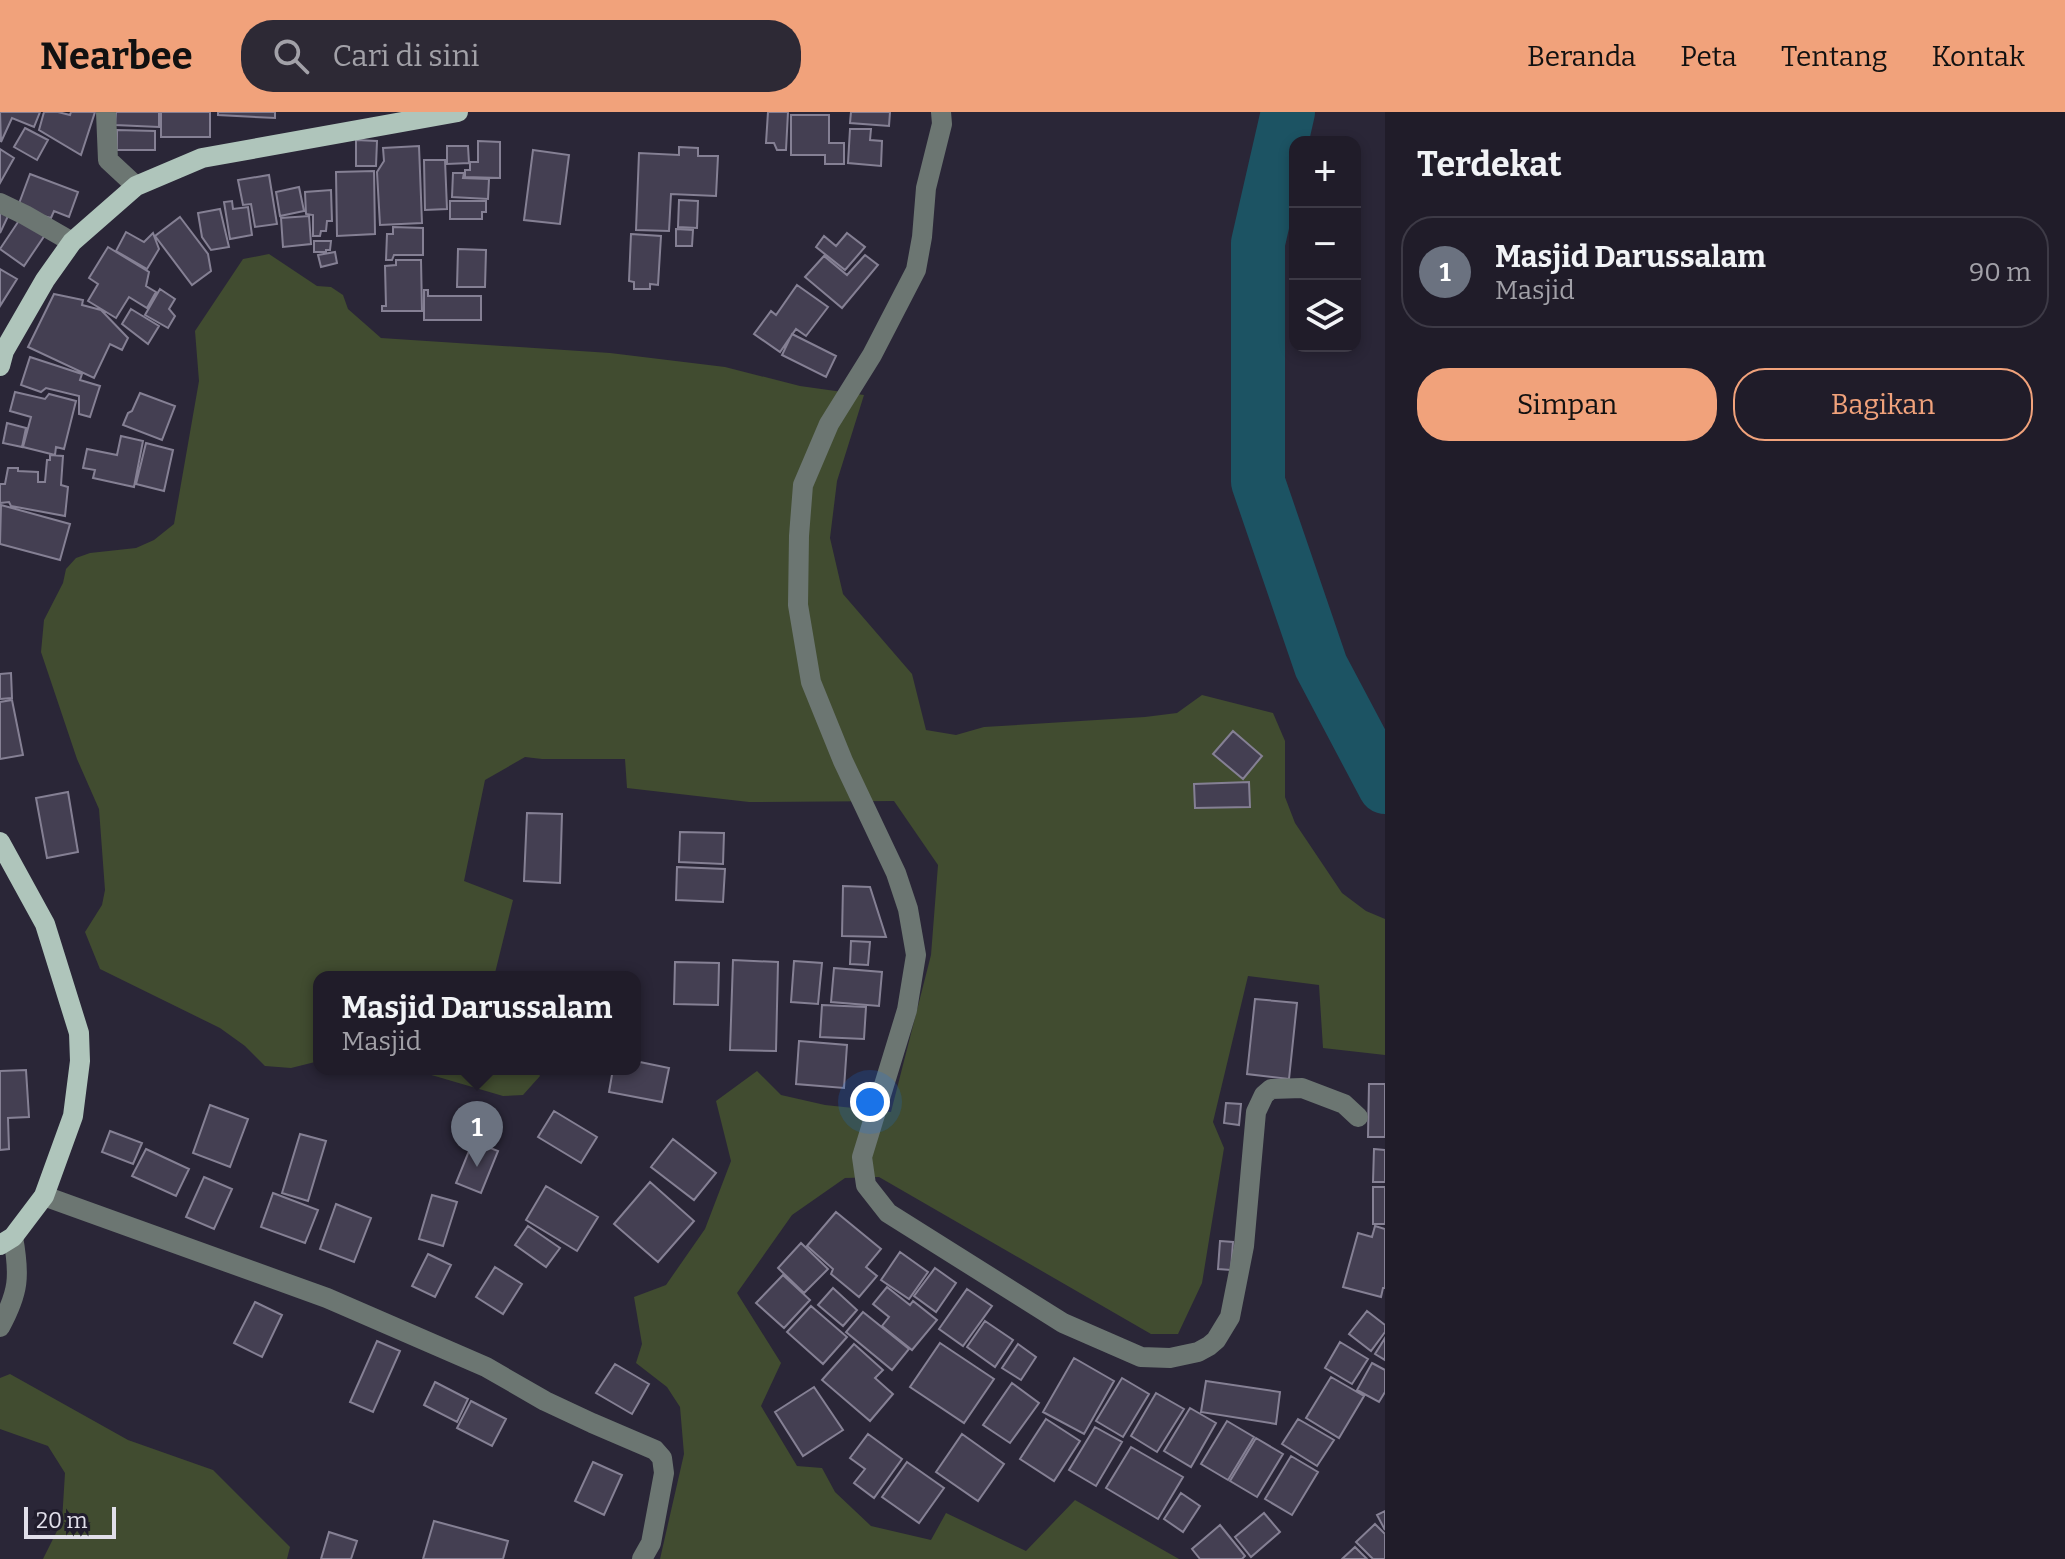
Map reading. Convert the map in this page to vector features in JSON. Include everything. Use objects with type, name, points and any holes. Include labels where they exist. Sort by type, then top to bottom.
[{"type":"main road","points":[[0,366],[4,351],[45,280],[72,242],[136,186],[202,158],[458,112]]},
{"type":"main road","points":[[0,842],[45,924],[79,1033],[80,1061],[73,1116],[44,1196],[6,1241]]},
{"type":"street","points":[[106,112],[108,160],[136,186]]},
{"type":"street","points":[[941,112],[942,124],[926,188],[916,270],[872,355],[829,424],[803,485],[799,536],[798,605],[811,682],[843,761],[896,873],[908,909],[916,955],[907,1010],[862,1157],[866,1185],[888,1213],[1063,1323],[1141,1357],[1170,1358],[1198,1352],[1209,1346],[1230,1317],[1244,1246],[1256,1112],[1264,1095],[1271,1089],[1302,1088],[1344,1104],[1358,1117]]},
{"type":"street","points":[[0,203],[72,242]]},
{"type":"street","points":[[44,1196],[327,1298],[486,1367],[545,1401],[655,1450],[662,1458],[664,1473],[651,1543],[642,1559]]},
{"type":"street","points":[[0,1327],[12,1304],[18,1280],[17,1258],[6,1241]]},
{"type":"green space","points":[[269,254],[317,286],[331,287],[343,295],[348,309],[381,338],[610,353],[725,367],[800,386],[864,395],[837,481],[830,538],[843,594],[912,674],[926,730],[956,735],[984,727],[1177,713],[1202,695],[1273,713],[1285,741],[1285,797],[1295,823],[1342,893],[1366,911],[1385,919],[1385,1055],[1323,1048],[1319,985],[1248,976],[1213,1122],[1224,1148],[1202,1283],[1178,1334],[1151,1334],[879,1177],[845,1178],[792,1215],[737,1293],[781,1363],[761,1406],[797,1466],[822,1468],[835,1492],[871,1526],[931,1540],[946,1513],[1026,1551],[1075,1500],[1179,1559],[660,1559],[684,1454],[680,1407],[667,1387],[636,1363],[642,1344],[634,1297],[666,1285],[705,1229],[731,1161],[716,1101],[757,1071],[781,1095],[825,1105],[891,1112],[931,955],[938,865],[894,801],[749,802],[627,788],[625,759],[525,757],[485,780],[464,881],[513,900],[495,971],[313,971],[313,1062],[291,1068],[265,1066],[220,1028],[100,969],[85,932],[102,905],[105,890],[99,809],[77,759],[41,652],[44,620],[63,583],[66,569],[76,558],[90,553],[136,548],[154,540],[174,524],[199,381],[195,331],[243,259]]},
{"type":"green space","points":[[431,1075],[540,1076],[523,1095],[503,1096]]},
{"type":"green space","points":[[10,1374],[128,1440],[213,1470],[290,1547],[287,1559],[43,1559],[62,1521],[65,1473],[48,1446],[0,1429],[0,1378]]},
{"type":"building","points":[[0,112],[40,112],[34,127],[12,118],[1,142]]},
{"type":"building","points":[[44,112],[70,115],[71,112],[95,112],[81,155],[39,130]]},
{"type":"building","points":[[116,112],[159,112],[159,127],[115,125]]},
{"type":"building","points":[[161,112],[210,112],[210,137],[161,137]]},
{"type":"building","points":[[218,112],[275,112],[275,118],[218,115]]},
{"type":"building","points":[[768,112],[788,112],[786,150],[777,150],[774,143],[766,143]]},
{"type":"building","points":[[851,112],[890,112],[889,126],[850,123]]},
{"type":"building","points":[[791,115],[829,115],[829,143],[844,143],[844,164],[825,164],[825,155],[791,155]]},
{"type":"building","points":[[25,128],[48,140],[37,160],[14,147]]},
{"type":"building","points":[[850,129],[871,129],[870,140],[882,141],[881,166],[848,163]]},
{"type":"building","points":[[117,130],[155,131],[155,150],[117,150]]},
{"type":"building","points":[[356,140],[377,141],[376,166],[356,166]]},
{"type":"building","points":[[478,141],[500,142],[500,178],[465,177],[465,170],[470,170],[470,162],[478,162]]},
{"type":"building","points":[[419,146],[422,223],[380,225],[377,172],[384,161],[383,148]]},
{"type":"building","points":[[447,146],[468,146],[469,163],[447,164]]},
{"type":"building","points":[[679,147],[698,148],[698,156],[718,156],[716,196],[671,194],[669,231],[636,230],[639,153],[679,155]]},
{"type":"building","points":[[0,149],[14,158],[0,183]]},
{"type":"building","points":[[533,150],[569,155],[560,224],[524,220]]},
{"type":"building","points":[[424,160],[445,160],[447,209],[425,210]]},
{"type":"building","points":[[374,171],[375,234],[337,236],[336,172]]},
{"type":"building","points":[[453,173],[464,173],[463,178],[489,179],[488,199],[452,197]]},
{"type":"building","points":[[30,174],[78,192],[69,217],[54,211],[51,218],[17,209]]},
{"type":"building","points":[[269,175],[277,224],[255,227],[251,204],[243,205],[238,180]]},
{"type":"building","points":[[299,187],[304,211],[280,216],[276,192]]},
{"type":"building","points":[[331,190],[332,221],[327,221],[326,231],[321,231],[320,236],[313,236],[313,215],[306,214],[305,192]]},
{"type":"building","points":[[679,200],[698,201],[697,228],[678,227]]},
{"type":"building","points":[[232,201],[233,209],[248,207],[252,235],[230,239],[224,202]]},
{"type":"building","points":[[450,201],[486,201],[486,212],[482,212],[482,219],[450,219]]},
{"type":"building","points":[[220,209],[229,247],[211,250],[202,237],[198,213]]},
{"type":"building","points":[[0,210],[9,214],[0,233]]},
{"type":"building","points":[[22,216],[47,232],[24,266],[0,249]]},
{"type":"building","points":[[309,216],[311,244],[283,247],[281,218]]},
{"type":"building","points":[[180,217],[208,254],[211,271],[192,285],[155,236]]},
{"type":"building","points":[[393,227],[423,228],[423,255],[394,255],[392,260],[386,260],[387,234],[393,234]]},
{"type":"building","points":[[676,229],[693,230],[692,246],[676,246]]},
{"type":"building","points":[[126,232],[144,242],[153,233],[159,249],[147,269],[116,251]]},
{"type":"building","points":[[847,233],[865,247],[845,270],[816,247],[824,236],[836,246]]},
{"type":"building","points":[[631,234],[661,236],[658,285],[650,284],[650,289],[634,289],[634,282],[629,281]]},
{"type":"building","points":[[314,241],[331,241],[330,250],[314,252]]},
{"type":"building","points":[[108,247],[149,272],[146,286],[156,292],[147,308],[129,297],[116,318],[88,301],[98,284],[89,278]]},
{"type":"building","points":[[458,249],[486,250],[485,287],[457,287]]},
{"type":"building","points":[[335,252],[337,263],[321,267],[318,255]]},
{"type":"building","points":[[865,255],[878,265],[842,308],[805,277],[824,256],[847,275]]},
{"type":"building","points":[[396,260],[421,260],[422,311],[382,311],[382,306],[386,306],[385,266],[396,265]]},
{"type":"building","points":[[0,269],[17,279],[0,306]]},
{"type":"building","points":[[797,285],[828,307],[806,336],[796,329],[780,352],[754,334],[771,311],[776,315]]},
{"type":"building","points":[[160,289],[175,299],[169,309],[175,316],[168,328],[145,315]]},
{"type":"building","points":[[424,290],[428,290],[428,296],[481,296],[481,320],[424,320]]},
{"type":"building","points":[[54,294],[83,300],[82,305],[101,310],[128,338],[122,350],[110,344],[94,378],[28,347]]},
{"type":"building","points":[[131,309],[159,326],[148,344],[122,324]]},
{"type":"building","points":[[792,334],[836,356],[826,377],[782,355]]},
{"type":"building","points":[[30,357],[82,374],[80,380],[100,386],[90,417],[79,414],[79,396],[46,388],[41,392],[21,385]]},
{"type":"building","points":[[15,392],[45,399],[49,394],[76,401],[64,449],[56,447],[55,455],[23,447],[31,417],[10,411]]},
{"type":"building","points":[[140,393],[175,406],[162,440],[123,425]]},
{"type":"building","points":[[7,423],[26,428],[22,447],[3,443]]},
{"type":"building","points":[[121,436],[143,441],[134,487],[93,478],[95,470],[83,468],[87,449],[117,455]]},
{"type":"building","points":[[146,443],[173,450],[164,491],[136,484]]},
{"type":"building","points":[[50,455],[63,456],[61,485],[68,487],[65,516],[11,506],[9,502],[0,503],[0,484],[5,484],[8,468],[38,472],[38,482],[45,482]]},
{"type":"building","points":[[1,505],[70,524],[60,560],[0,544]]},
{"type":"building","points":[[11,673],[12,698],[0,699],[0,674]]},
{"type":"building","points":[[12,700],[23,755],[0,759],[0,702]]},
{"type":"building","points":[[1233,731],[1262,756],[1243,779],[1213,754]]},
{"type":"building","points":[[1249,782],[1250,807],[1195,808],[1194,784]]},
{"type":"building","points":[[68,792],[78,852],[47,858],[36,798]]},
{"type":"building","points":[[527,813],[562,814],[560,883],[524,881]]},
{"type":"building","points":[[680,832],[724,833],[723,864],[679,862]]},
{"type":"building","points":[[677,867],[725,869],[723,902],[676,900]]},
{"type":"building","points":[[843,886],[870,887],[886,937],[842,936]]},
{"type":"building","points":[[851,941],[870,942],[868,965],[850,964]]},
{"type":"building","points":[[733,960],[778,962],[776,1051],[730,1050]]},
{"type":"building","points":[[794,961],[822,963],[818,1004],[791,1002]]},
{"type":"building","points":[[675,962],[719,963],[718,1005],[674,1004]]},
{"type":"building","points":[[834,968],[882,972],[879,1006],[831,1002]]},
{"type":"building","points":[[1255,999],[1297,1003],[1289,1079],[1247,1074]]},
{"type":"building","points":[[822,1005],[866,1007],[864,1039],[820,1037]]},
{"type":"building","points":[[799,1041],[847,1045],[844,1088],[796,1084]]},
{"type":"building","points":[[641,1062],[669,1068],[662,1102],[609,1092],[612,1075],[641,1075]]},
{"type":"building","points":[[26,1070],[29,1117],[8,1118],[9,1149],[0,1150],[0,1071]]},
{"type":"building","points":[[1369,1084],[1385,1084],[1385,1137],[1368,1137]]},
{"type":"building","points":[[1226,1103],[1241,1104],[1239,1125],[1224,1123]]},
{"type":"building","points":[[210,1105],[248,1119],[230,1167],[193,1153]]},
{"type":"building","points":[[554,1111],[597,1137],[581,1163],[538,1137]]},
{"type":"building","points":[[110,1131],[142,1143],[133,1164],[102,1152]]},
{"type":"building","points":[[300,1134],[326,1141],[308,1201],[282,1193]]},
{"type":"building","points":[[673,1139],[716,1173],[694,1200],[651,1167]]},
{"type":"building","points":[[473,1141],[498,1151],[481,1193],[456,1183]]},
{"type":"building","points":[[146,1149],[189,1169],[176,1196],[132,1176]]},
{"type":"building","points":[[1374,1149],[1385,1150],[1385,1182],[1373,1182]]},
{"type":"building","points":[[204,1177],[232,1189],[214,1229],[186,1217]]},
{"type":"building","points":[[650,1182],[694,1221],[658,1262],[614,1224]]},
{"type":"building","points":[[546,1186],[598,1217],[577,1251],[526,1220]]},
{"type":"building","points":[[1373,1187],[1385,1187],[1385,1224],[1373,1224]]},
{"type":"building","points":[[273,1193],[318,1210],[305,1243],[261,1227]]},
{"type":"building","points":[[432,1195],[457,1202],[443,1246],[419,1239]]},
{"type":"building","points":[[336,1204],[371,1218],[354,1262],[320,1249]]},
{"type":"building","points":[[836,1212],[881,1249],[866,1267],[877,1276],[859,1297],[831,1274],[833,1269],[807,1246]]},
{"type":"building","points":[[528,1226],[560,1248],[546,1267],[515,1245]]},
{"type":"building","points":[[1375,1226],[1385,1229],[1385,1288],[1381,1297],[1343,1287],[1358,1233],[1372,1237]]},
{"type":"building","points":[[1220,1241],[1233,1242],[1231,1270],[1218,1269]]},
{"type":"building","points":[[801,1243],[828,1269],[804,1293],[778,1268]]},
{"type":"building","points":[[900,1252],[928,1272],[909,1299],[881,1280]]},
{"type":"building","points":[[428,1254],[451,1265],[435,1297],[412,1286]]},
{"type":"building","points":[[495,1267],[522,1284],[503,1314],[476,1297]]},
{"type":"building","points":[[935,1268],[956,1283],[936,1312],[914,1296]]},
{"type":"building","points":[[783,1275],[810,1300],[784,1328],[756,1303]]},
{"type":"building","points":[[887,1287],[910,1305],[913,1301],[937,1320],[912,1350],[882,1326],[889,1317],[873,1304]]},
{"type":"building","points":[[833,1288],[857,1310],[843,1326],[818,1305]]},
{"type":"building","points":[[967,1289],[992,1306],[963,1346],[939,1329]]},
{"type":"building","points":[[255,1302],[282,1315],[262,1357],[234,1343]]},
{"type":"building","points":[[811,1306],[847,1337],[823,1364],[787,1332]]},
{"type":"building","points":[[1367,1311],[1385,1325],[1385,1332],[1371,1351],[1349,1334]]},
{"type":"building","points":[[863,1312],[909,1349],[892,1370],[846,1332]]},
{"type":"building","points":[[985,1321],[1013,1340],[995,1367],[967,1347]]},
{"type":"building","points":[[1385,1338],[1385,1360],[1375,1354]]},
{"type":"building","points":[[377,1341],[400,1351],[373,1412],[350,1402]]},
{"type":"building","points":[[1340,1342],[1368,1359],[1352,1384],[1325,1368]]},
{"type":"building","points":[[940,1343],[994,1379],[964,1423],[910,1387]]},
{"type":"building","points":[[854,1344],[883,1370],[875,1378],[893,1394],[870,1421],[822,1380]]},
{"type":"building","points":[[1018,1344],[1036,1357],[1021,1380],[1002,1368]]},
{"type":"building","points":[[1074,1358],[1114,1381],[1084,1434],[1043,1412]]},
{"type":"building","points":[[1372,1363],[1385,1370],[1385,1392],[1379,1402],[1357,1390]]},
{"type":"building","points":[[615,1364],[649,1384],[632,1414],[596,1393]]},
{"type":"building","points":[[1331,1377],[1364,1396],[1339,1438],[1306,1418]]},
{"type":"building","points":[[1122,1378],[1149,1394],[1123,1437],[1096,1421]]},
{"type":"building","points":[[1206,1381],[1280,1392],[1276,1424],[1201,1412]]},
{"type":"building","points":[[435,1382],[468,1399],[457,1422],[424,1405]]},
{"type":"building","points":[[1012,1383],[1039,1403],[1010,1443],[983,1425]]},
{"type":"building","points":[[814,1387],[843,1430],[803,1456],[775,1412]]},
{"type":"building","points":[[1156,1393],[1184,1409],[1157,1452],[1131,1436]]},
{"type":"building","points":[[471,1401],[506,1419],[492,1446],[457,1428]]},
{"type":"building","points":[[1190,1408],[1216,1423],[1191,1467],[1164,1451]]},
{"type":"building","points":[[1046,1419],[1080,1441],[1054,1481],[1020,1459]]},
{"type":"building","points":[[1298,1419],[1334,1440],[1317,1466],[1282,1444]]},
{"type":"building","points":[[1227,1421],[1254,1437],[1228,1480],[1201,1464]]},
{"type":"building","points":[[1095,1427],[1122,1442],[1096,1486],[1069,1470]]},
{"type":"building","points":[[868,1434],[902,1459],[874,1498],[854,1483],[865,1469],[850,1458]]},
{"type":"building","points":[[962,1434],[1004,1464],[978,1501],[936,1472]]},
{"type":"building","points":[[1256,1438],[1283,1454],[1257,1497],[1230,1481]]},
{"type":"building","points":[[1131,1447],[1183,1477],[1158,1519],[1106,1488]]},
{"type":"building","points":[[1291,1456],[1318,1472],[1292,1515],[1265,1499]]},
{"type":"building","points":[[593,1462],[622,1475],[604,1515],[575,1501]]},
{"type":"building","points":[[907,1462],[944,1488],[919,1523],[882,1497]]},
{"type":"building","points":[[1181,1493],[1200,1506],[1183,1532],[1164,1519]]},
{"type":"building","points":[[1385,1511],[1385,1530],[1377,1515]]},
{"type":"building","points":[[1264,1513],[1280,1532],[1251,1557],[1235,1537]]},
{"type":"building","points":[[434,1521],[508,1541],[503,1559],[423,1559]]},
{"type":"building","points":[[1375,1524],[1385,1534],[1385,1559],[1373,1559],[1356,1542]]},
{"type":"building","points":[[1220,1525],[1245,1556],[1242,1559],[1200,1559],[1192,1549]]},
{"type":"building","points":[[329,1532],[357,1541],[351,1559],[321,1559]]},
{"type":"building","points":[[1355,1547],[1367,1559],[1342,1559]]},
{"type":"waterway","points":[[1288,112],[1258,243],[1258,482],[1321,666],[1385,787]]},
{"type":"place","name":"Masjid Darussalam","points":[[477,1167]]}]
